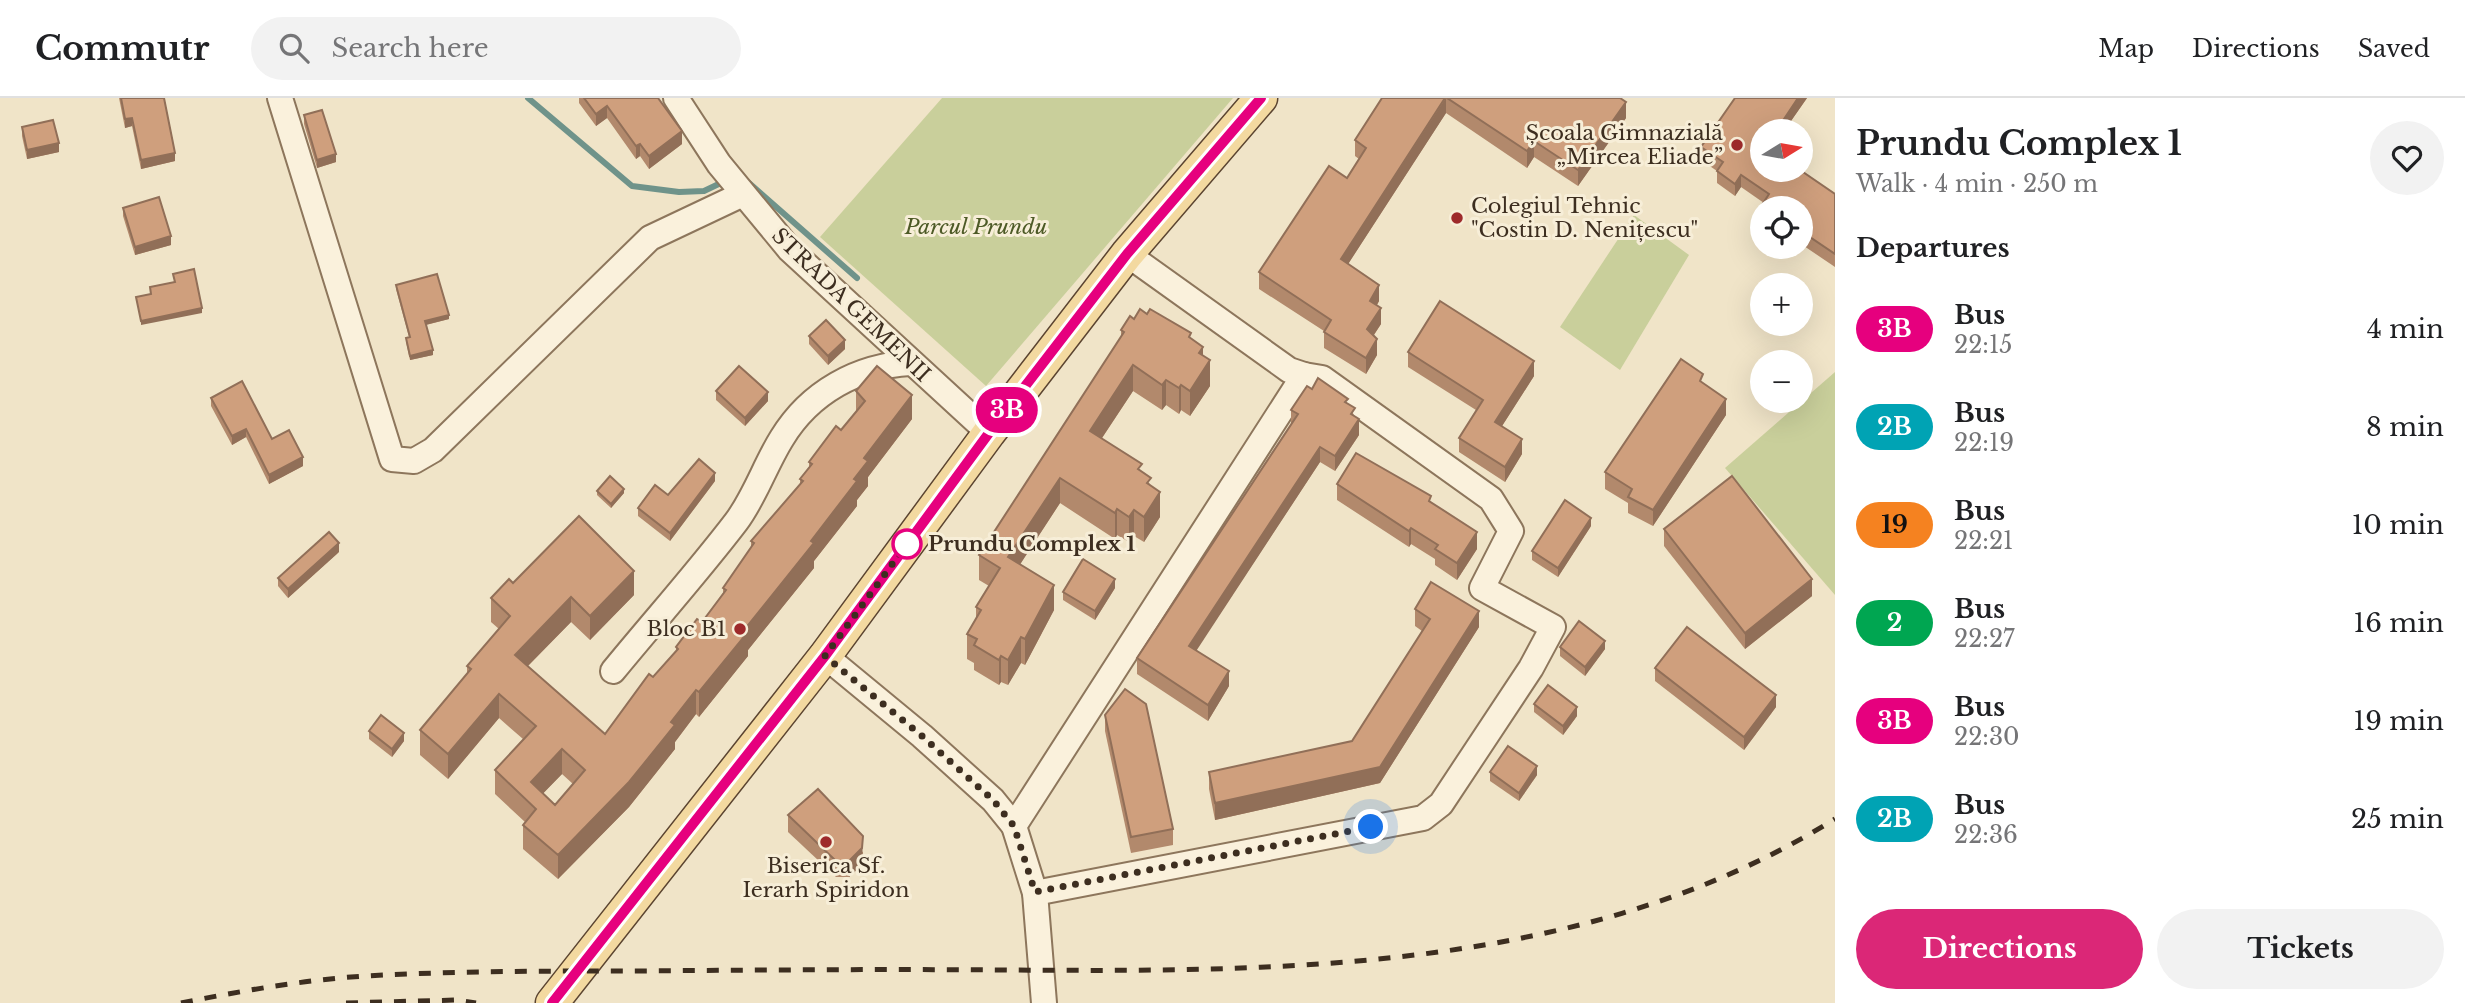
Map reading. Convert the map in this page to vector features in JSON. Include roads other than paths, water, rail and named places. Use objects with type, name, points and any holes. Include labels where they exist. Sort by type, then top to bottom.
[{"type":"main road","points":[[552,1003],[825,656],[989,433],[1127,254],[1261,98]]},
{"type":"street","points":[[279,98],[392,459],[414,461],[433,450],[650,238],[743,194]]},
{"type":"street","name":"STRADA GEMENII","points":[[676,98],[719,164],[822,282],[989,433]]},
{"type":"street","points":[[1035,892],[1423,818],[1441,804],[1531,668],[1553,627],[1482,588],[1511,531],[1491,499],[1322,378],[1289,370],[1127,254]]},
{"type":"street","points":[[613,671],[737,520],[781,438],[802,410],[829,388],[880,365],[910,363]]},
{"type":"street","points":[[1014,826],[1304,375]]},
{"type":"street","points":[[825,656],[932,745],[993,800],[1014,826],[1035,892],[1044,1003]]},
{"type":"waterway","points":[[528,98],[632,186],[679,192],[704,191],[725,181]]},
{"type":"waterway","points":[[749,183],[857,278]]},
{"type":"railway","points":[[181,1003],[295,983],[399,974],[534,971],[1220,969],[1434,953],[1539,935],[1641,907],[1740,869],[1835,819]]},
{"type":"railway","points":[[346,1003],[456,1000],[476,1003]]},
{"type":"place","name":"Școala Gimnazială „Mircea Eliade”","points":[[1737,145]]},
{"type":"place","name":"Colegiul Tehnic \"Costin D. Nenițescu\"","points":[[1457,218]]},
{"type":"place","name":"Prundu Complex 1","points":[[907,544]]},
{"type":"place","name":"Bloc B1","points":[[740,629]]},
{"type":"place","name":"Biserica Sf. Ierarh Spiridon","points":[[826,842]]},
{"type":"park label","name":"Parcul Prundu","points":[[976,227]]}]
